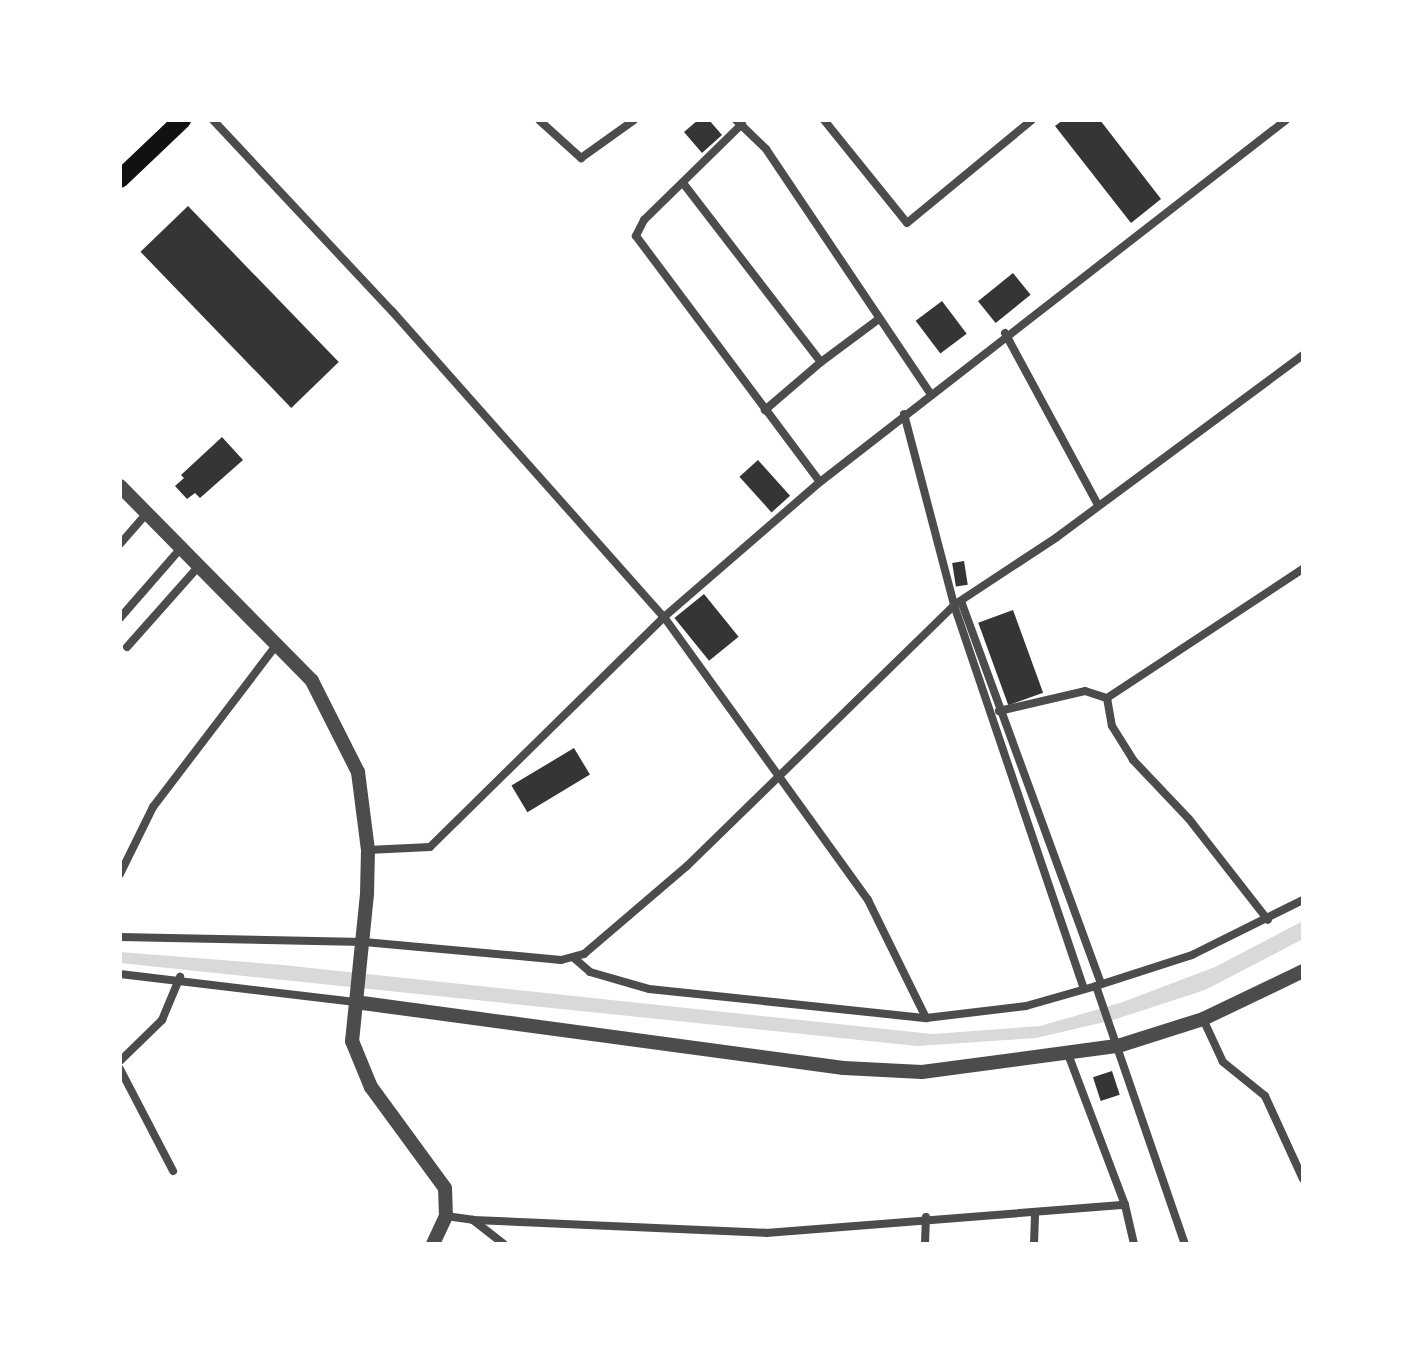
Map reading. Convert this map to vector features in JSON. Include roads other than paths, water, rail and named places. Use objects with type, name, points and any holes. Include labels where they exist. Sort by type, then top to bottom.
[{"type":"highway","points":[[120,179],[182,120]]},
{"type":"street","points":[[213,120],[392,311],[664,617],[876,913],[926,1018]]},
{"type":"street","points":[[539,120],[571,154],[589,156],[634,120]]},
{"type":"street","points":[[824,120],[907,223],[1032,120]]},
{"type":"street","points":[[368,850],[430,847],[664,617],[820,482],[1005,333],[1286,120]]},
{"type":"street","points":[[820,482],[641,247],[636,236],[639,226],[739,122],[766,149],[930,393]]},
{"type":"street","points":[[683,183],[821,362]]},
{"type":"street","points":[[765,410],[821,362],[879,319]]},
{"type":"street","points":[[1005,333],[1098,505]]},
{"type":"street","points":[[574,958],[687,866],[958,603],[1303,355]]},
{"type":"street","points":[[904,414],[958,603],[1099,985],[1101,1001],[1185,1244]]},
{"type":"street","points":[[120,486],[278,643],[312,681],[350,752],[362,792],[368,850],[364,946],[356,996],[355,1057],[435,1169],[445,1188],[446,1216],[433,1244]]},
{"type":"street","points":[[120,544],[146,514]]},
{"type":"street","points":[[120,618],[181,548]]},
{"type":"street","points":[[127,647],[199,566]]},
{"type":"street","points":[[1107,698],[1303,569]]},
{"type":"street","points":[[120,874],[153,807],[278,643]]},
{"type":"street","points":[[997,712],[1085,691],[1107,698]]},
{"type":"street","points":[[1107,698],[1112,726],[1133,760],[1197,828],[1268,920]]},
{"type":"street","points":[[997,712],[1031,840],[1084,989]]},
{"type":"street","points":[[1031,840],[1045,835]]},
{"type":"street","points":[[120,937],[574,958],[590,972],[649,989],[825,1011],[926,1018],[1026,1006],[1099,985],[1192,955],[1303,900]]},
{"type":"street","points":[[120,974],[180,977],[356,996],[844,1068],[922,1072],[1118,1046],[1203,1019],[1303,971]]},
{"type":"street","points":[[120,1061],[162,1020],[180,977]]},
{"type":"street","points":[[1203,1019],[1223,1062],[1265,1096],[1303,1179]]},
{"type":"street","points":[[1068,1054],[1125,1205],[1134,1244]]},
{"type":"street","points":[[120,1069],[173,1171]]},
{"type":"street","points":[[446,1216],[473,1220],[766,1233],[926,1217],[1035,1213],[1125,1205]]},
{"type":"street","points":[[1034,1244],[1035,1213]]},
{"type":"street","points":[[925,1244],[926,1217]]},
{"type":"street","points":[[473,1220],[504,1244]]},
{"type":"street","points":[[766,1233],[767,1244]]}]
